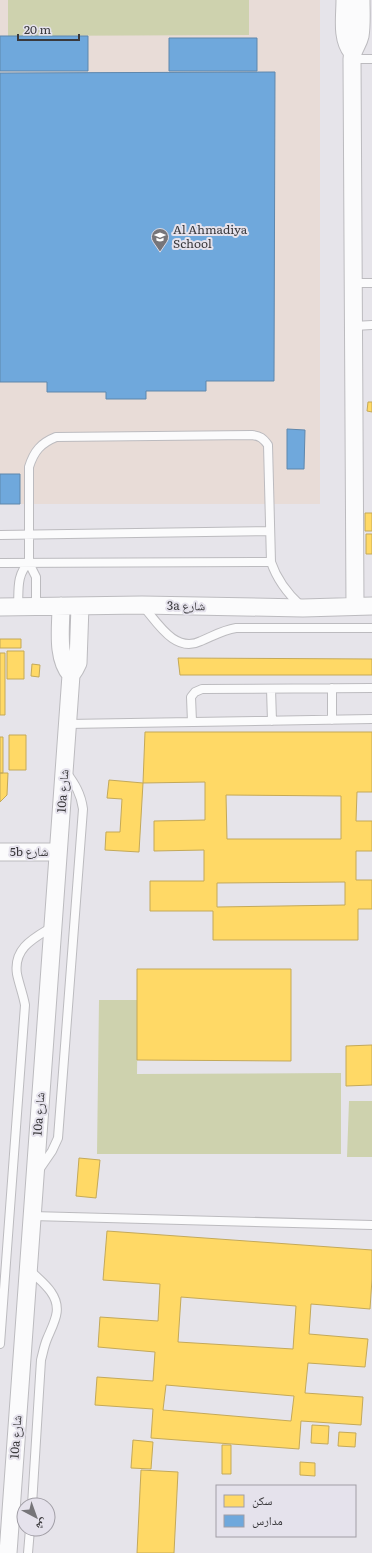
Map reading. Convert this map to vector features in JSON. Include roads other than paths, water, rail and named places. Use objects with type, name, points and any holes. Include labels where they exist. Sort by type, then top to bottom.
[{"type":"street","points":[[345,0],[345,35],[347,46],[352,56],[355,606]]},
{"type":"street","points":[[352,56],[360,35],[361,0]]},
{"type":"street","name":"3a شارع","points":[[0,607],[142,605],[303,608],[372,606]]},
{"type":"street","points":[[61,606],[62,656],[66,669],[71,675]]},
{"type":"street","name":"10a شارع","points":[[8,1553],[67,724],[71,675],[78,662],[80,606]]},
{"type":"street","name":"5b شارع","points":[[0,852],[58,852]]},
{"type":"lane","points":[[352,56],[372,59]]},
{"type":"lane","points":[[354,284],[372,283]]},
{"type":"lane","points":[[354,326],[372,325]]},
{"type":"lane","points":[[36,606],[36,577],[29,563],[30,467],[32,457],[38,448],[46,441],[56,438],[258,436],[264,439],[268,445],[269,531],[271,562],[275,575],[281,584],[303,608]]},
{"type":"lane","points":[[0,535],[269,531]]},
{"type":"lane","points":[[0,563],[271,562]]},
{"type":"lane","points":[[18,606],[21,572],[29,563]]},
{"type":"lane","points":[[142,605],[168,635],[175,641],[183,644],[200,642],[216,634],[236,628],[372,628]]},
{"type":"lane","points":[[332,688],[332,720]]},
{"type":"lane","points":[[192,722],[190,697],[195,692],[202,689],[372,688]]},
{"type":"lane","points":[[271,689],[272,721]]},
{"type":"lane","points":[[67,724],[372,719]]},
{"type":"lane","points":[[35,1175],[52,1151],[58,1138],[83,809],[82,799],[77,788],[64,770]]},
{"type":"lane","points":[[0,1344],[25,1005],[16,965],[18,957],[26,943],[53,926]]},
{"type":"lane","points":[[32,1216],[372,1225]]},
{"type":"lane","points":[[28,1269],[51,1293],[56,1302],[57,1312],[56,1321],[47,1340],[41,1360],[32,1497]]},
{"type":"lane","points":[[28,1553],[29,1537]]},
{"type":"place","name":"Al Ahmadiya School","points":[[160,252]]}]
